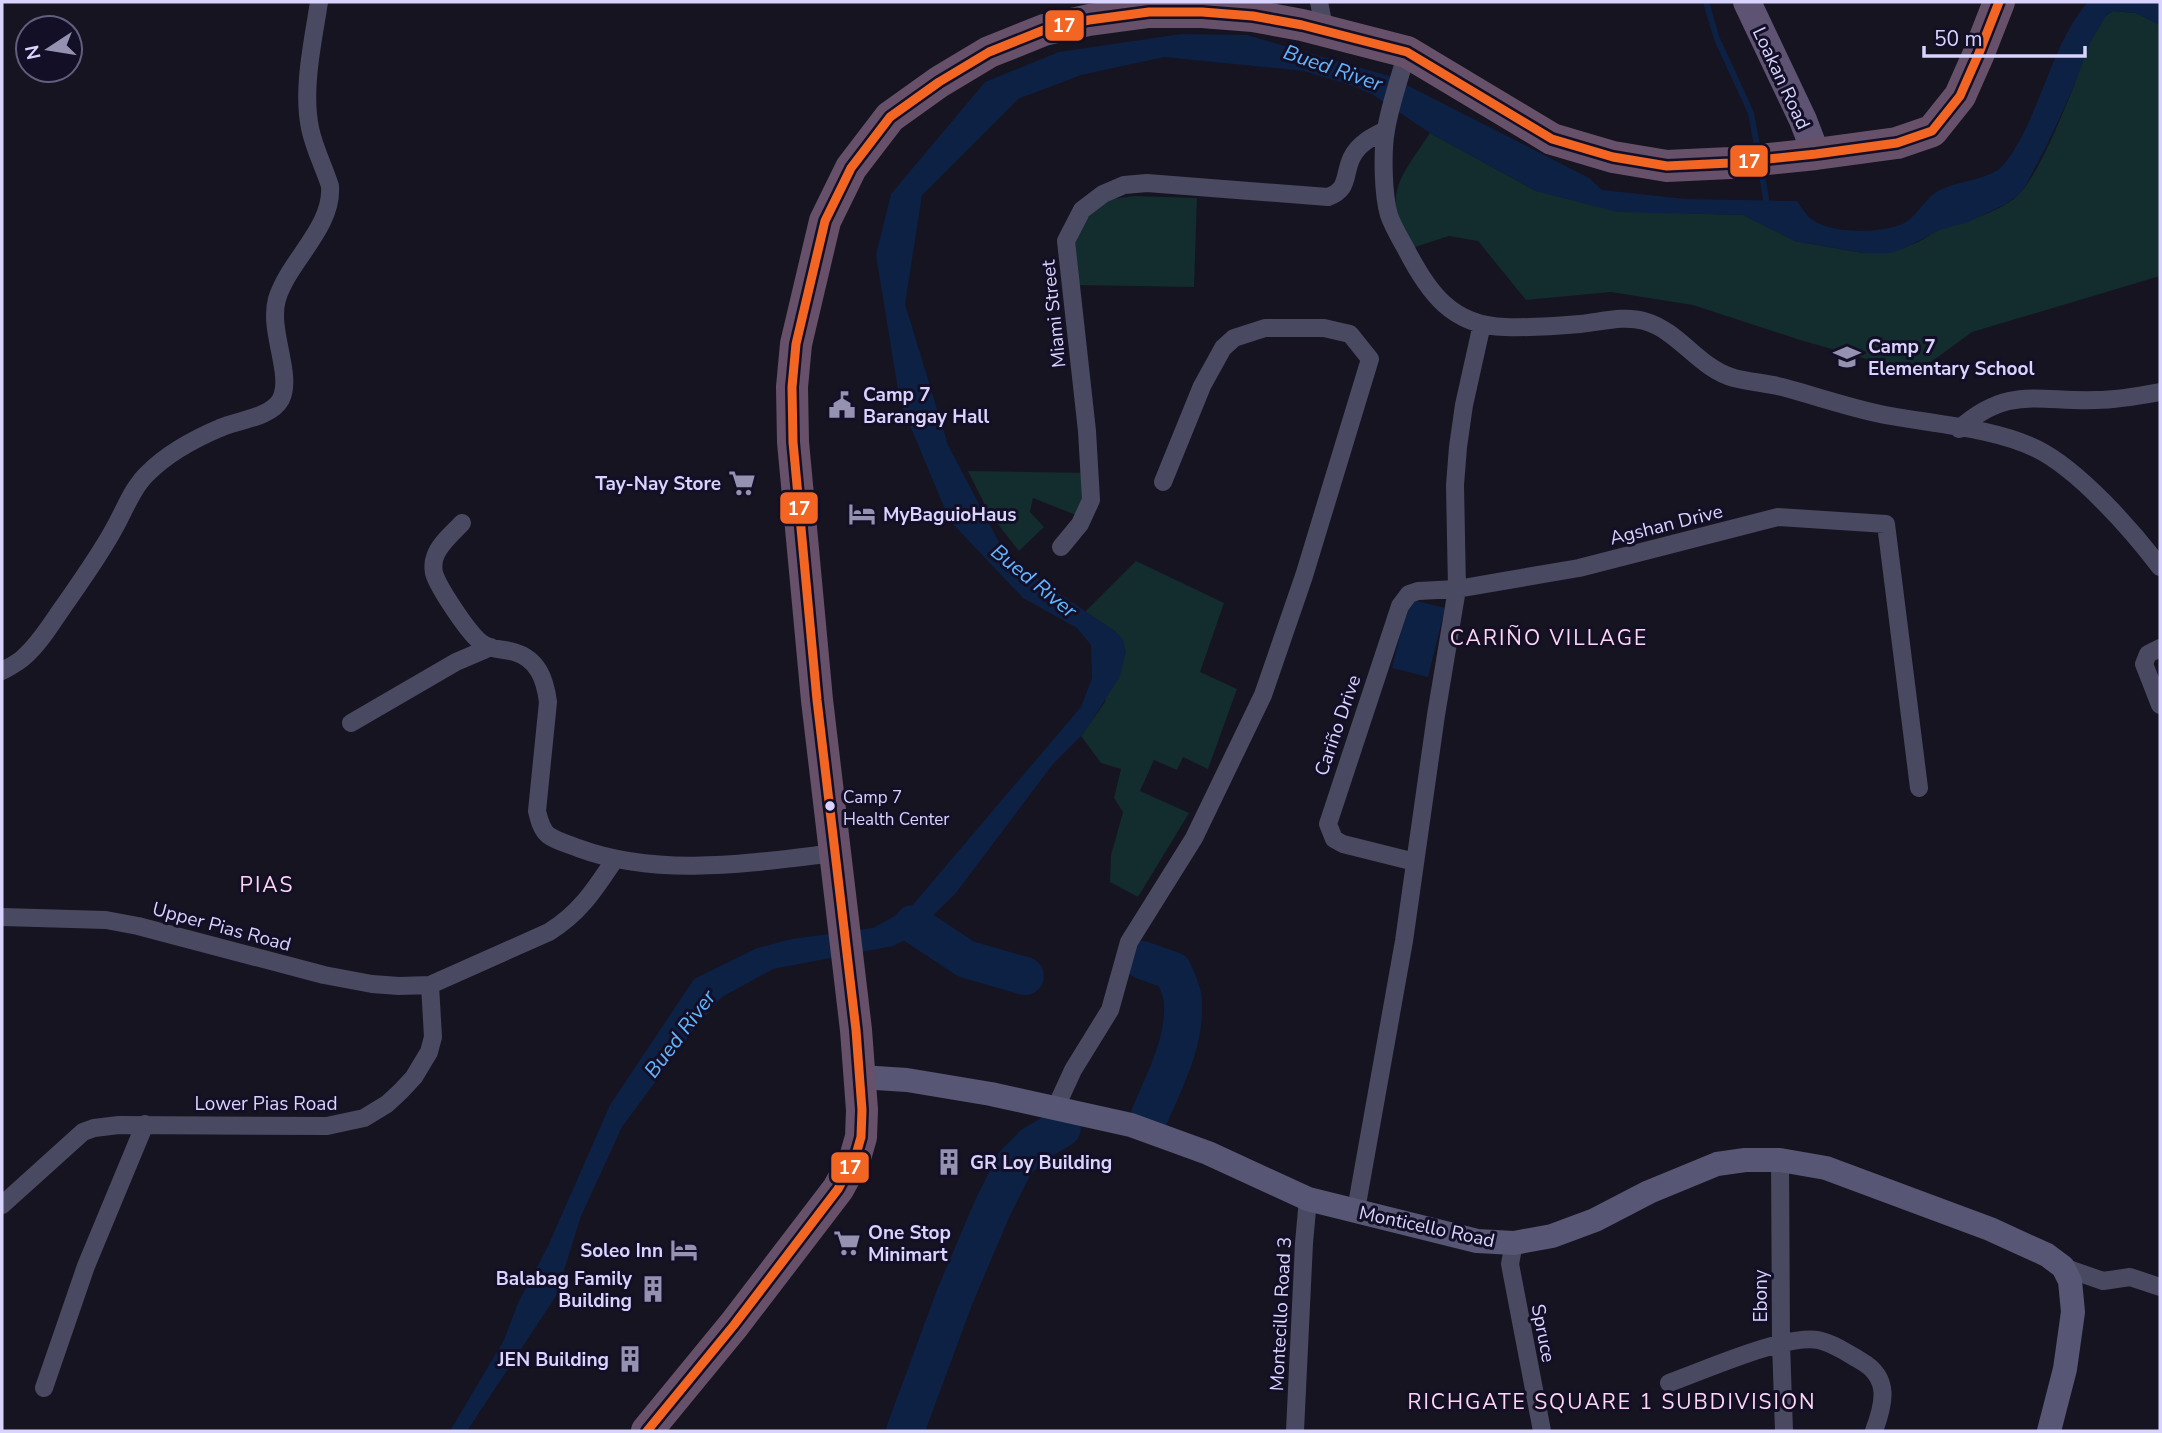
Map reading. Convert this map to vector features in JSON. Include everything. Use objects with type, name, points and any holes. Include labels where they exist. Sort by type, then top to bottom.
[{"type":"highway","points":[[647,1431],[734,1325],[838,1189],[855,1158],[860,1137],[860,1077],[856,1030],[817,700],[793,442],[792,387],[796,344],[825,221],[851,168],[890,117],[939,82],[989,52],[1044,30],[1089,20],[1149,12],[1188,12],[1254,16],[1325,32],[1404,61],[1552,139],[1613,157],[1667,166],[1730,163],[1897,143],[1932,131],[1960,96],[1998,2]]},
{"type":"main road","name":"Loakan Road","points":[[1747,2],[1803,120],[1816,154]]},
{"type":"main road","name":"Monticello Road","points":[[860,1077],[922,1082],[1056,1107],[1130,1125],[1208,1153],[1308,1199],[1477,1241],[1514,1243],[1552,1236],[1595,1220],[1649,1192],[1717,1164],[1745,1160],[1780,1160],[1826,1168],[1990,1229],[2047,1255],[2063,1266]]},
{"type":"main road","points":[[2049,1431],[2065,1369],[2073,1312],[2070,1281],[2063,1266]]},
{"type":"street","points":[[2,671],[22,660],[48,628],[102,551],[144,476],[184,446],[221,427],[264,412],[279,402],[284,388],[275,334],[276,302],[282,286],[326,212],[331,195],[308,116],[312,48],[319,2]]},
{"type":"street","points":[[1319,2],[1325,32]]},
{"type":"street","points":[[1404,61],[1389,122],[1385,184],[1390,219],[1420,275],[1437,299],[1454,313],[1482,324],[1504,327],[1626,319],[1643,321],[1676,338],[1701,362],[1732,377],[1783,387],[1810,397],[1882,414],[2000,435],[2036,448],[2064,465],[2088,487],[2160,567]]},
{"type":"street","name":"Miami Street","points":[[1061,547],[1080,524],[1091,500],[1087,430],[1066,241],[1082,210],[1103,194],[1125,186],[1147,183],[1328,197],[1337,194],[1343,187],[1351,158],[1363,142],[1389,122]]},
{"type":"street","points":[[1356,1210],[1404,941],[1457,589],[1455,485],[1458,447],[1464,405],[1482,324]]},
{"type":"street","points":[[1056,1107],[1073,1070],[1110,1010],[1129,942],[1194,838],[1263,695],[1304,576],[1370,359],[1350,334],[1324,328],[1265,328],[1234,338],[1223,348],[1202,386],[1163,482]]},
{"type":"street","points":[[1959,429],[1974,415],[1992,405],[2016,399],[2035,397],[2096,401],[2160,392]]},
{"type":"street","name":"Agshan Drive","points":[[1457,589],[1579,568],[1778,517],[1886,524],[1919,788]]},
{"type":"street","points":[[462,523],[435,555],[434,572],[470,632],[483,644],[515,652],[531,660],[541,672],[548,702],[537,811],[546,834],[615,859],[684,866],[836,861]]},
{"type":"street","name":"Cariño Drive","points":[[1415,862],[1343,844],[1334,839],[1328,824],[1400,606],[1409,594],[1457,589]]},
{"type":"street","points":[[351,723],[456,662],[491,647]]},
{"type":"street","points":[[2160,648],[2148,654],[2144,664],[2160,705]]},
{"type":"street","points":[[429,985],[563,924],[578,912],[615,859]]},
{"type":"street","name":"Upper Pias Road","points":[[2,918],[106,920],[324,975],[372,984],[429,985]]},
{"type":"street","name":"Lower Pias Road","points":[[2,1205],[83,1132],[106,1126],[327,1126],[364,1118],[387,1104],[401,1091],[414,1077],[429,1052],[433,1037],[429,985]]},
{"type":"street","points":[[44,1388],[86,1266],[145,1124]]},
{"type":"street","name":"Ebony","points":[[1780,1160],[1784,1431]]},
{"type":"street","name":"Montecillo Road 3","points":[[1297,1430],[1308,1199]]},
{"type":"street","name":"Spruce","points":[[1514,1243],[1510,1264],[1542,1431]]},
{"type":"street","points":[[2063,1266],[2103,1281],[2130,1277],[2160,1287]]},
{"type":"street","points":[[1669,1383],[1781,1343],[1800,1339],[1818,1340],[1831,1344],[1870,1366],[1880,1380],[1883,1395],[1874,1431]]},
{"type":"green space","points":[[2113,11],[2136,13],[2160,25],[2160,276],[1972,332],[1916,373],[1800,340],[1693,305],[1611,292],[1526,300],[1478,241],[1449,236],[1415,247],[1398,214],[1396,201],[1403,175],[1430,133],[1536,191],[1684,213],[1743,215],[1795,241],[1863,253],[1900,248],[1939,230],[1990,212],[2017,196],[2032,176],[2048,146],[2093,35],[2099,24]]},
{"type":"green space","points":[[1134,196],[1197,198],[1194,287],[1076,285],[1071,239],[1089,211],[1112,199]]},
{"type":"green space","points":[[968,471],[1090,473],[1081,517],[1033,498],[1030,512],[1044,527],[1019,551],[989,513]]},
{"type":"green space","points":[[1136,561],[1224,603],[1200,672],[1237,689],[1208,769],[1183,757],[1177,770],[1154,760],[1140,791],[1189,813],[1138,897],[1110,882],[1111,855],[1123,812],[1114,798],[1121,769],[1101,763],[1081,736],[1105,702],[1116,632],[1085,612]]},
{"type":"water","name":"Bued River","points":[[2088,2],[2160,2],[2160,25],[2136,13],[2113,11],[2107,14],[2090,43],[2072,91],[2046,147],[2019,194],[2006,204],[1968,222],[1939,230],[1890,253],[1863,253],[1795,241],[1743,215],[1617,212],[1536,191],[1430,133],[1372,94],[1304,71],[1164,57],[1081,75],[1018,99],[922,195],[905,304],[948,445],[1002,548],[1042,582],[1116,632],[1123,640],[1126,652],[1119,678],[1081,736],[1053,764],[955,894],[911,937],[893,946],[773,969],[722,997],[694,1029],[622,1127],[581,1216],[556,1296],[467,1431],[450,1431],[504,1340],[518,1303],[548,1246],[610,1105],[694,979],[757,948],[792,939],[873,928],[911,907],[1081,707],[1092,678],[1091,645],[1077,628],[1023,598],[950,521],[900,402],[876,255],[891,194],[985,82],[1059,52],[1181,34],[1247,35],[1389,76],[1589,178],[1602,190],[1686,199],[1797,201],[1808,216],[1818,223],[1841,230],[1868,231],[1902,224],[1936,192],[1992,173],[2005,163],[2028,124],[2064,38]]},
{"type":"water","points":[[1409,599],[1445,608],[1428,677],[1392,668]]},
{"type":"waterway","points":[[1706,2],[1717,39],[1751,113],[1758,151]]},
{"type":"waterway","points":[[1761,169],[1767,205]]},
{"type":"waterway","points":[[913,924],[966,959],[1025,976]]},
{"type":"waterway","points":[[1142,960],[1173,971],[1183,1003],[1177,1046],[1150,1115]]},
{"type":"waterway","points":[[905,1431],[955,1296],[1015,1163],[1033,1145],[1062,1128]]},
{"type":"transit line","name":"17","points":[[647,1431],[734,1325],[838,1189],[855,1158],[861,1137],[862,1110],[856,1030],[817,700],[793,442],[792,387],[796,344],[825,221],[851,168],[890,117],[939,82],[989,52],[1044,30],[1089,20],[1149,12],[1202,12],[1253,16],[1302,25],[1407,52],[1552,139],[1613,157],[1667,166],[1730,163],[1897,143],[1932,131],[1960,96],[1999,2]]},
{"type":"place","name":"Camp 7 Elementary School","points":[[1847,357]]},
{"type":"place","name":"Camp 7 Barangay Hall","points":[[842,405]]},
{"type":"place","name":"Tay-Nay Store","points":[[742,483]]},
{"type":"place","name":"MyBaguioHaus","points":[[862,514]]},
{"type":"place","name":"Camp 7 Health Center","points":[[830,806]]},
{"type":"place","name":"GR Loy Building","points":[[949,1162]]},
{"type":"place","name":"One Stop Minimart","points":[[847,1243]]},
{"type":"place","name":"Soleo Inn","points":[[684,1250]]},
{"type":"place","name":"Balabag Family Building","points":[[653,1289]]},
{"type":"place","name":"JEN Building","points":[[630,1359]]},
{"type":"district","name":"CARIÑO VILLAGE","points":[[1549,638]]},
{"type":"district","name":"PIAS","points":[[267,885]]},
{"type":"district","name":"RICHGATE SQUARE 1 SUBDIVISION","points":[[1612,1402]]}]
